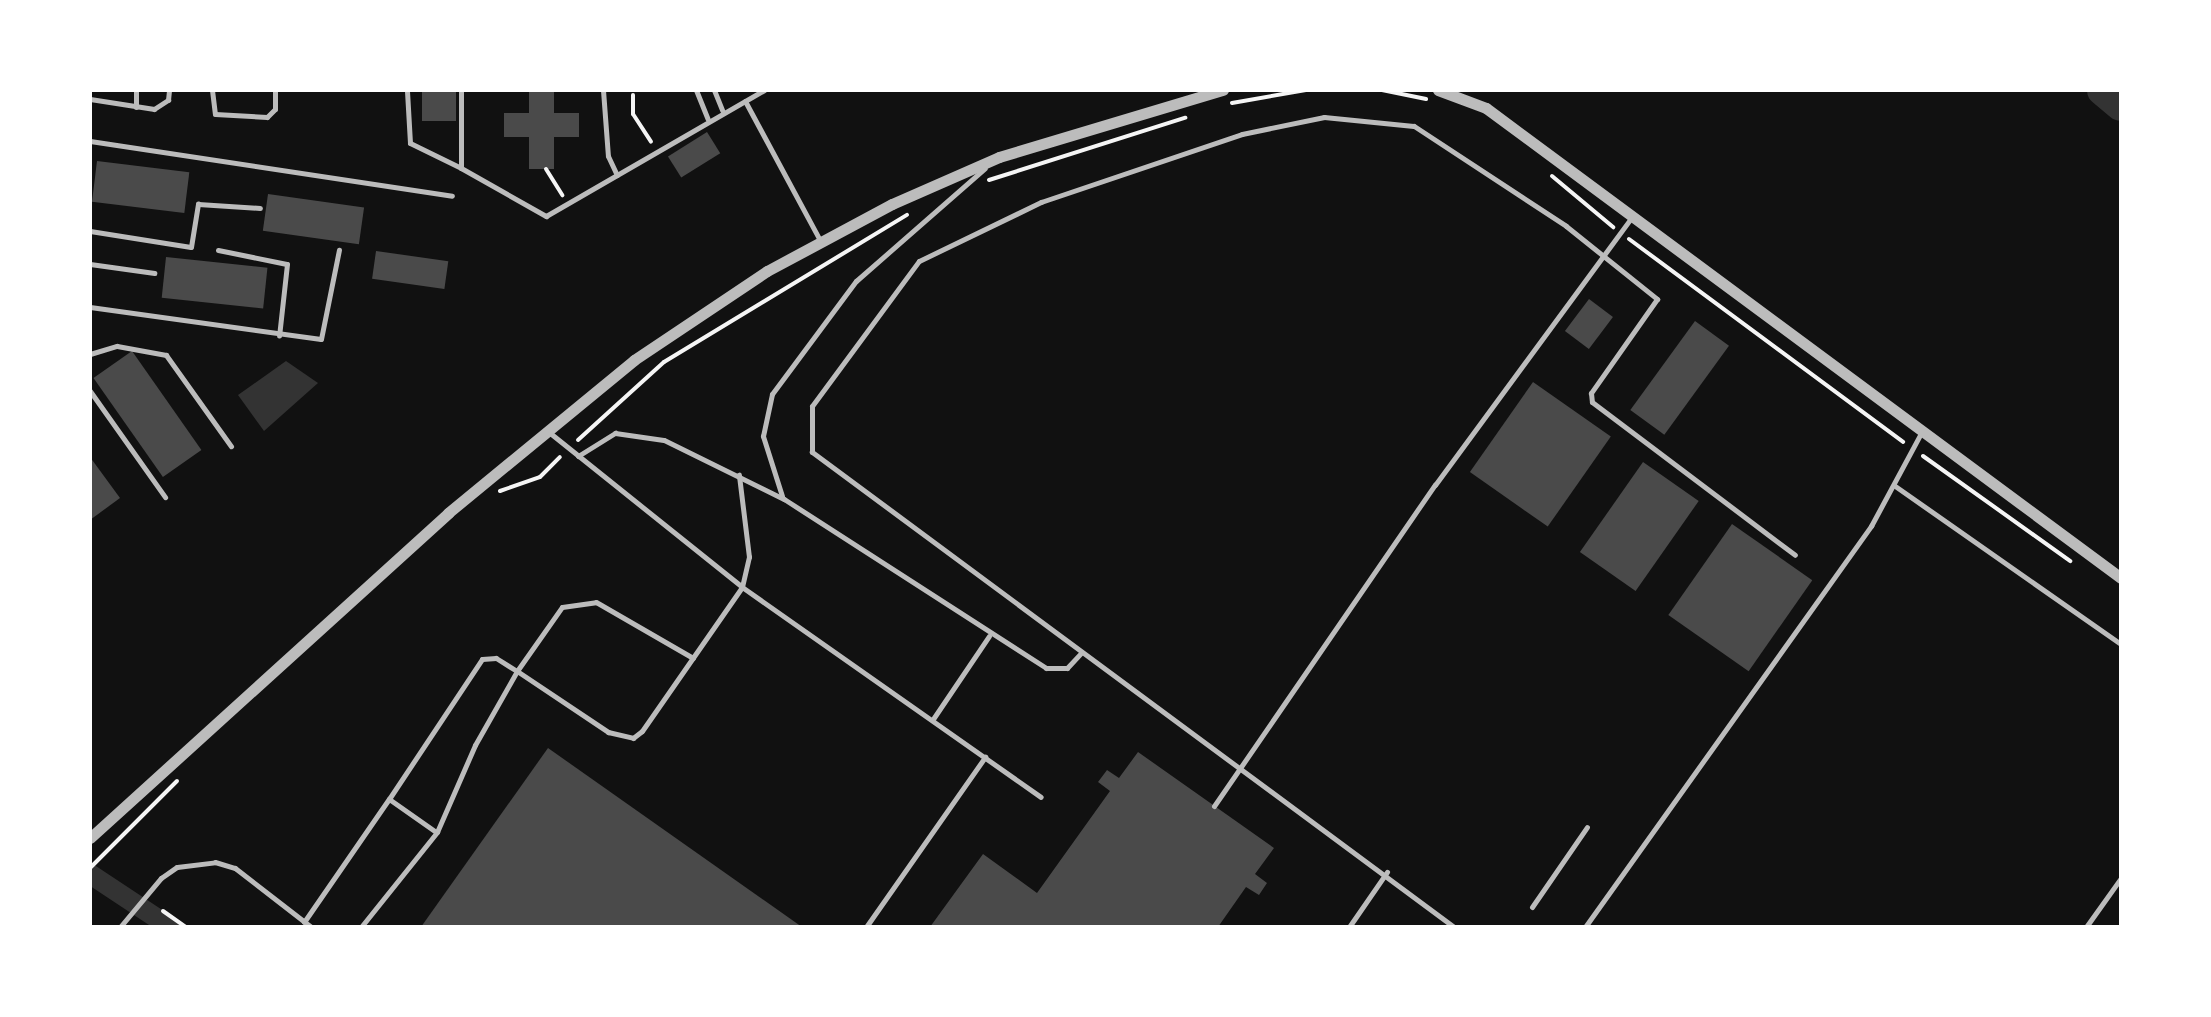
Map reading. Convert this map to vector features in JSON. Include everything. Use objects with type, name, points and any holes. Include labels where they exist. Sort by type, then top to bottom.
[{"type":"street","points":[[90,838],[448,512],[634,360],[820,240],[999,157],[1223,90]]},
{"type":"street","points":[[1481,90],[1486,108]]},
{"type":"street","points":[[1433,95],[1486,108],[2121,578]]},
{"type":"lane","points":[[136,90],[136,107]]},
{"type":"lane","points":[[90,99],[162,108],[169,90]]},
{"type":"lane","points":[[212,90],[214,114],[267,118],[275,109],[275,90]]},
{"type":"lane","points":[[461,90],[461,168]]},
{"type":"lane","points":[[603,90],[608,156],[617,175]]},
{"type":"lane","points":[[696,90],[708,119]]},
{"type":"lane","points":[[714,90],[722,112]]},
{"type":"lane","points":[[407,91],[410,143],[546,216],[764,90]]},
{"type":"lane","points":[[745,100],[820,240]]},
{"type":"lane","points":[[1454,927],[1388,872],[1082,653],[812,452],[812,406],[919,260],[940,246],[1110,178],[1242,134],[1324,116],[1389,119],[1430,134],[1605,258],[1657,303],[1591,393],[1592,402],[1795,554]]},
{"type":"lane","points":[[90,142],[452,196]]},
{"type":"lane","points":[[784,499],[764,436],[764,415],[782,379],[856,281],[999,157]]},
{"type":"lane","points":[[90,231],[191,247],[198,204],[260,208]]},
{"type":"lane","points":[[1214,806],[1435,485],[1632,217]]},
{"type":"lane","points":[[218,250],[287,264],[280,336]]},
{"type":"lane","points":[[90,307],[280,336],[325,336],[339,250]]},
{"type":"lane","points":[[90,264],[154,273]]},
{"type":"lane","points":[[90,354],[117,346],[166,356],[231,446]]},
{"type":"lane","points":[[90,391],[164,498]]},
{"type":"lane","points":[[548,432],[742,587],[933,718],[1041,798]]},
{"type":"lane","points":[[1585,927],[1894,486],[1921,432]]},
{"type":"lane","points":[[578,456],[601,437],[630,434],[664,440],[784,499],[990,636],[1046,668],[1068,668],[1082,653]]},
{"type":"lane","points":[[304,922],[482,660],[496,658],[608,732],[633,738],[742,587],[748,557],[739,475]]},
{"type":"lane","points":[[1894,486],[2121,644]]},
{"type":"lane","points":[[362,927],[437,832],[475,745],[517,672],[562,608],[596,602],[694,658]]},
{"type":"lane","points":[[933,718],[990,636]]},
{"type":"lane","points":[[866,927],[985,757]]},
{"type":"lane","points":[[388,799],[437,832]]},
{"type":"lane","points":[[1532,908],[1587,827]]},
{"type":"lane","points":[[120,927],[145,894],[176,867],[214,862],[235,868],[311,927]]},
{"type":"lane","points":[[1349,927],[1388,872]]},
{"type":"lane","points":[[2086,927],[2121,878]]},
{"type":"path","points":[[1215,108],[1306,90]]},
{"type":"path","points":[[1382,90],[1433,95]]},
{"type":"path","points":[[633,95],[633,114],[648,138]]},
{"type":"path","points":[[982,183],[1198,114]]},
{"type":"path","points":[[546,169],[560,192]]},
{"type":"path","points":[[1547,172],[1621,233],[2075,564]]},
{"type":"path","points":[[492,496],[540,476],[664,362],[916,210]]},
{"type":"path","points":[[92,865],[188,770]]},
{"type":"path","points":[[164,911],[186,927]]},
{"type":"shaded area","points":[[286,361],[318,383],[264,431],[238,395]]},
{"type":"building","points":[[422,90],[456,90],[456,121],[422,121]]},
{"type":"building","points":[[529,90],[554,90],[554,113],[579,113],[579,137],[554,137],[554,169],[529,169],[529,137],[504,137],[504,113],[529,113]]},
{"type":"building","points":[[707,132],[720,153],[681,178],[668,156]]},
{"type":"building","points":[[97,161],[189,172],[184,213],[92,202]]},
{"type":"building","points":[[268,194],[364,207],[359,244],[263,231]]},
{"type":"building","points":[[376,251],[448,261],[444,289],[372,279]]},
{"type":"building","points":[[166,257],[267,268],[263,308],[162,298]]},
{"type":"building","points":[[1589,299],[1613,317],[1589,349],[1565,331]]},
{"type":"building","points":[[1695,321],[1729,346],[1664,435],[1630,410]]},
{"type":"building","points":[[132,351],[201,450],[163,477],[93,378]]},
{"type":"building","points":[[1533,382],[1611,436],[1548,527],[1470,472]]},
{"type":"building","points":[[90,457],[120,498],[90,520]]},
{"type":"building","points":[[1643,462],[1699,501],[1636,591],[1580,552]]},
{"type":"building","points":[[1732,524],[1812,580],[1749,671],[1668,615]]},
{"type":"building","points":[[548,748],[802,927],[421,927]]},
{"type":"building","points":[[1138,752],[1274,848],[1255,874],[1267,883],[1259,895],[1246,887],[1218,927],[930,927],[983,854],[1037,893],[1110,791],[1098,782],[1107,770],[1119,778]]},
{"type":"waterway","points":[[2103,90],[2121,105]]},
{"type":"waterway","points":[[90,874],[170,927]]}]
